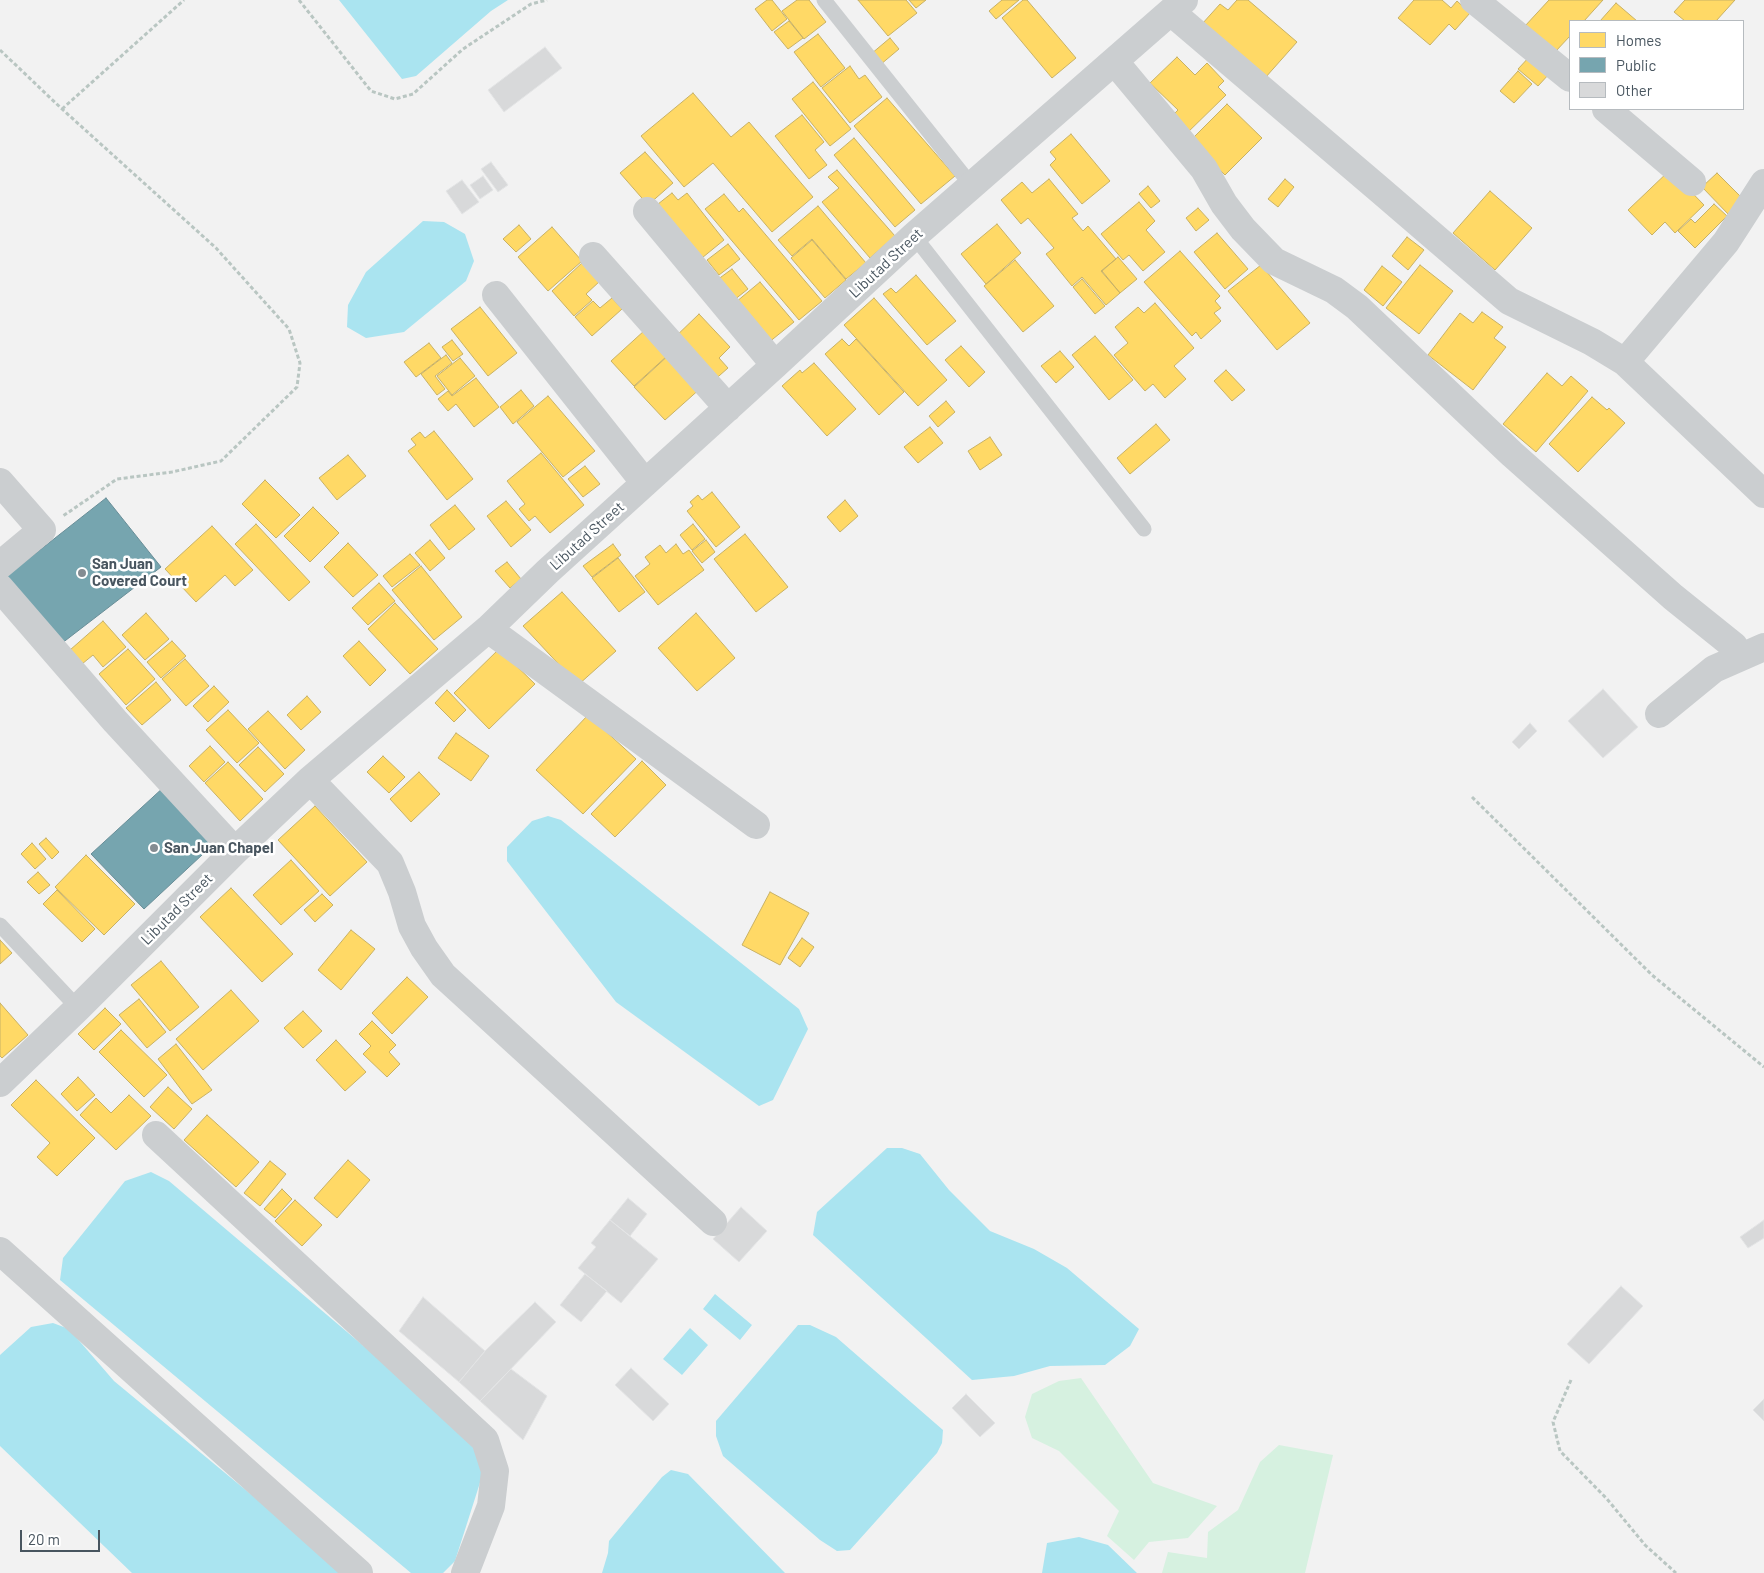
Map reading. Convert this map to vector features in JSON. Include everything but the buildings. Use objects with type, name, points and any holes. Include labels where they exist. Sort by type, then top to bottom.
[{"type":"street","points":[[1474,0],[1569,77]]},
{"type":"street","name":"Libutad Street","points":[[0,1083],[235,851],[310,780],[488,630],[548,571],[775,366],[914,236],[1178,6]]},
{"type":"street","points":[[1178,6],[1388,196],[1508,300],[1592,342],[1625,362],[1764,494]]},
{"type":"street","points":[[1114,62],[1204,169],[1224,204],[1243,229],[1274,261],[1334,290],[1357,307],[1512,454],[1673,597],[1734,646],[1752,652]]},
{"type":"street","points":[[1607,110],[1692,182]]},
{"type":"street","points":[[1625,362],[1726,242],[1764,183]]},
{"type":"street","points":[[647,211],[775,366]]},
{"type":"street","points":[[593,256],[728,408]]},
{"type":"street","points":[[496,294],[645,483]]},
{"type":"street","points":[[0,482],[42,530],[0,565]]},
{"type":"street","points":[[0,588],[115,722],[235,851]]},
{"type":"street","points":[[488,630],[756,825]]},
{"type":"street","points":[[1660,714],[1714,669],[1752,652]]},
{"type":"street","points":[[310,780],[390,863],[402,892],[412,926],[424,948],[443,975],[713,1222]]},
{"type":"street","points":[[156,1135],[485,1440],[495,1471],[491,1506],[465,1573]]},
{"type":"street","points":[[0,1251],[359,1573]]},
{"type":"lane","points":[[824,0],[972,186]]},
{"type":"lane","points":[[914,236],[1144,529]]},
{"type":"lane","points":[[0,925],[78,1008]]},
{"type":"path","points":[[62,108],[184,0]]},
{"type":"path","points":[[298,0],[371,91],[395,100],[413,94],[463,49],[531,4],[547,0]]},
{"type":"path","points":[[0,50],[216,248],[289,328],[300,363],[297,387],[221,461],[172,472],[117,479],[42,530]]},
{"type":"path","points":[[1472,797],[1652,974],[1764,1068]]},
{"type":"path","points":[[1571,1380],[1553,1422],[1560,1450],[1607,1499],[1644,1545],[1676,1573]]},
{"type":"green space","points":[[1081,1378],[1153,1483],[1217,1506],[1188,1538],[1149,1542],[1134,1560],[1107,1536],[1119,1511],[1059,1451],[1032,1438],[1025,1417],[1032,1394],[1059,1381]]},
{"type":"green space","points":[[1279,1445],[1333,1455],[1305,1573],[1162,1573],[1168,1552],[1207,1558],[1208,1532],[1238,1510],[1260,1462]]},
{"type":"water","points":[[339,0],[508,0],[491,11],[416,76],[402,79]]},
{"type":"water","points":[[423,221],[444,222],[465,234],[474,261],[466,281],[404,332],[366,338],[347,327],[348,305],[366,272]]},
{"type":"water","points":[[548,816],[561,820],[799,1009],[808,1029],[773,1100],[759,1106],[616,1002],[507,861],[507,847],[532,821]]},
{"type":"water","points":[[887,1148],[902,1148],[920,1154],[949,1190],[990,1231],[1034,1249],[1067,1268],[1139,1329],[1130,1346],[1105,1365],[1050,1366],[1014,1376],[972,1380],[813,1235],[817,1212]]},
{"type":"water","points":[[151,1172],[169,1181],[471,1437],[485,1467],[455,1561],[443,1573],[411,1573],[60,1280],[63,1258],[125,1181]]},
{"type":"water","points":[[715,1294],[752,1325],[740,1340],[703,1309]]},
{"type":"water","points":[[53,1323],[69,1329],[114,1381],[346,1573],[132,1573],[0,1446],[0,1355],[31,1327]]},
{"type":"water","points":[[798,1325],[810,1325],[836,1337],[943,1430],[942,1443],[937,1453],[850,1550],[837,1551],[820,1540],[723,1456],[716,1436],[716,1421]]},
{"type":"water","points":[[690,1328],[708,1345],[682,1375],[663,1359]]},
{"type":"water","points":[[671,1470],[688,1474],[785,1573],[602,1573],[608,1553],[609,1541],[662,1477]]},
{"type":"water","points":[[1079,1537],[1108,1545],[1137,1573],[1042,1573],[1047,1543]]},
{"type":"place","name":"San Juan Covered Court","points":[[82,573]]},
{"type":"place","name":"San Juan Chapel","points":[[154,848]]}]
